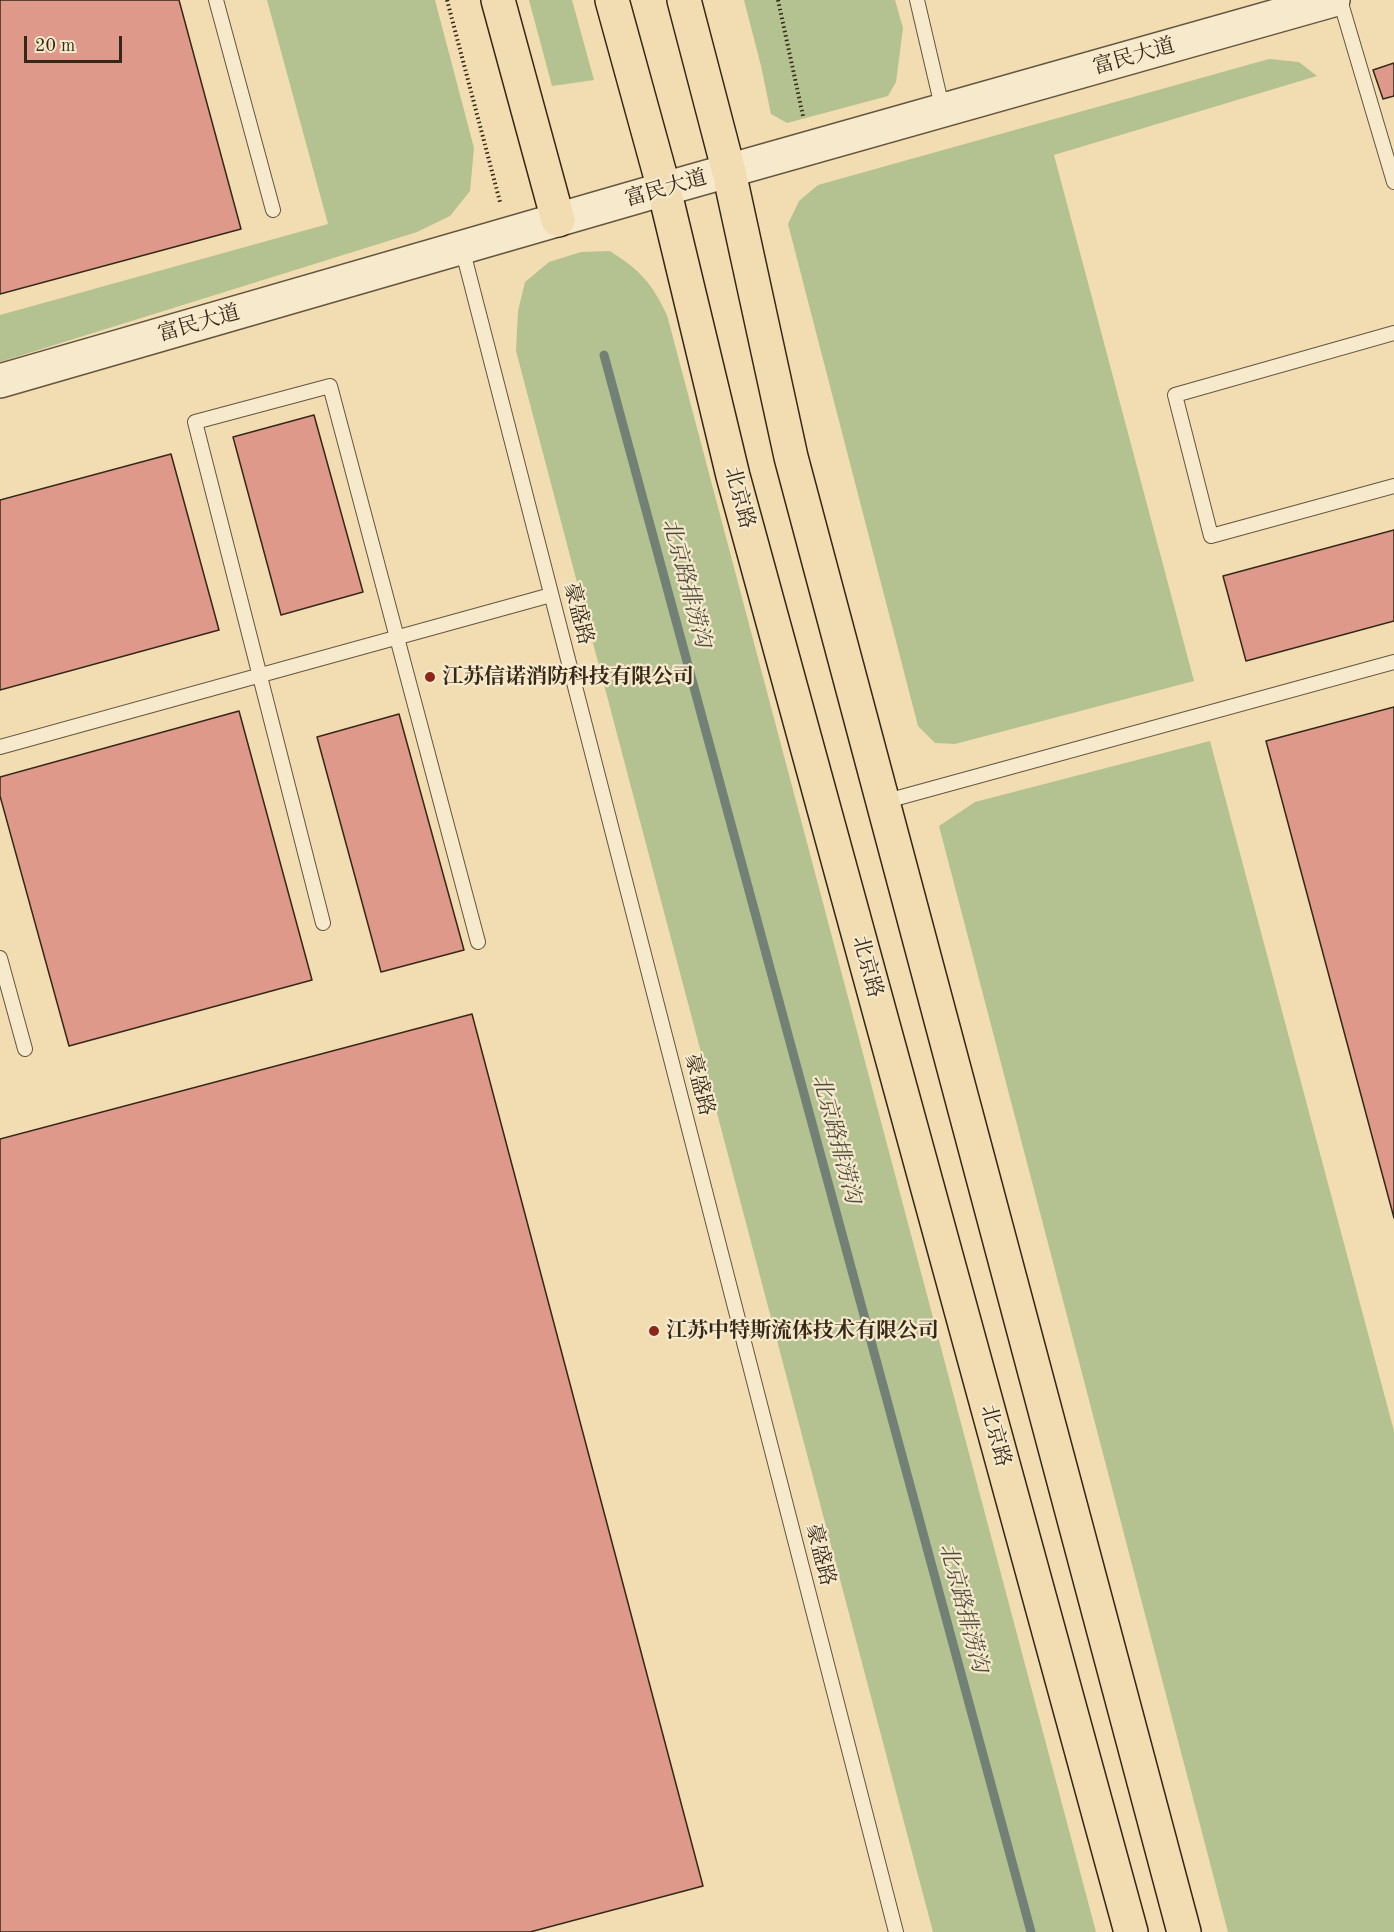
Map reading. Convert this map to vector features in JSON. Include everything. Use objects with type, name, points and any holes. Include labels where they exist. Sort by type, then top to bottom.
[{"type":"main road","points":[[498,0],[558,220]]},
{"type":"main road","name":"北京路","points":[[612,0],[664,189],[733,476],[1131,1932]]},
{"type":"main road","points":[[684,0],[729,172],[791,457],[1184,1932]]},
{"type":"street","name":"富民大道","points":[[0,381],[664,189],[1333,0]]},
{"type":"lane","points":[[216,0],[273,210]]},
{"type":"lane","points":[[917,0],[943,111]]},
{"type":"lane","points":[[1340,0],[1394,182]]},
{"type":"lane","name":"豪盛路","points":[[462,248],[896,1932]]},
{"type":"lane","points":[[1394,333],[1175,395],[1211,536],[1394,486]]},
{"type":"lane","points":[[323,923],[195,422],[330,386],[478,942]]},
{"type":"lane","points":[[0,747],[551,595]]},
{"type":"lane","points":[[883,802],[1394,662]]},
{"type":"lane","points":[[0,958],[25,1048]]},
{"type":"path","points":[[447,0],[508,234]]},
{"type":"path","points":[[778,0],[810,149]]},
{"type":"green space","points":[[267,0],[435,0],[474,148],[470,191],[450,216],[417,232],[0,362],[0,315],[328,224]]},
{"type":"green space","points":[[529,0],[572,0],[594,80],[552,86]]},
{"type":"green space","points":[[744,0],[895,0],[903,28],[896,82],[888,96],[787,123],[771,114]]},
{"type":"green space","points":[[1269,59],[1299,62],[1317,76],[1054,155],[1194,681],[955,744],[935,743],[918,726],[788,224],[799,201],[818,185]]},
{"type":"green space","points":[[610,251],[644,278],[667,315],[1096,1932],[933,1932],[516,351],[518,311],[525,282],[549,262],[581,252]]},
{"type":"green space","points":[[1210,741],[1394,1431],[1394,1932],[1228,1932],[939,826],[975,802]]},
{"type":"building","points":[[0,0],[179,0],[241,229],[0,294]]},
{"type":"building","points":[[1394,63],[1394,96],[1383,99],[1373,70]]},
{"type":"building","points":[[314,415],[363,592],[281,615],[233,437]]},
{"type":"building","points":[[171,454],[219,630],[0,690],[0,500]]},
{"type":"building","points":[[1394,530],[1394,621],[1246,661],[1223,576]]},
{"type":"building","points":[[1394,707],[1394,1218],[1266,741]]},
{"type":"building","points":[[239,711],[312,980],[69,1046],[0,796],[0,777]]},
{"type":"building","points":[[399,714],[464,950],[381,972],[317,737]]},
{"type":"building","points":[[472,1014],[703,1886],[530,1932],[0,1932],[0,1139]]},
{"type":"waterway","name":"北京路排涝沟","points":[[604,355],[1031,1932]]},
{"type":"place","name":"江苏信诺消防科技有限公司","points":[[430,677]]},
{"type":"place","name":"江苏中特斯流体技术有限公司","points":[[654,1331]]}]
